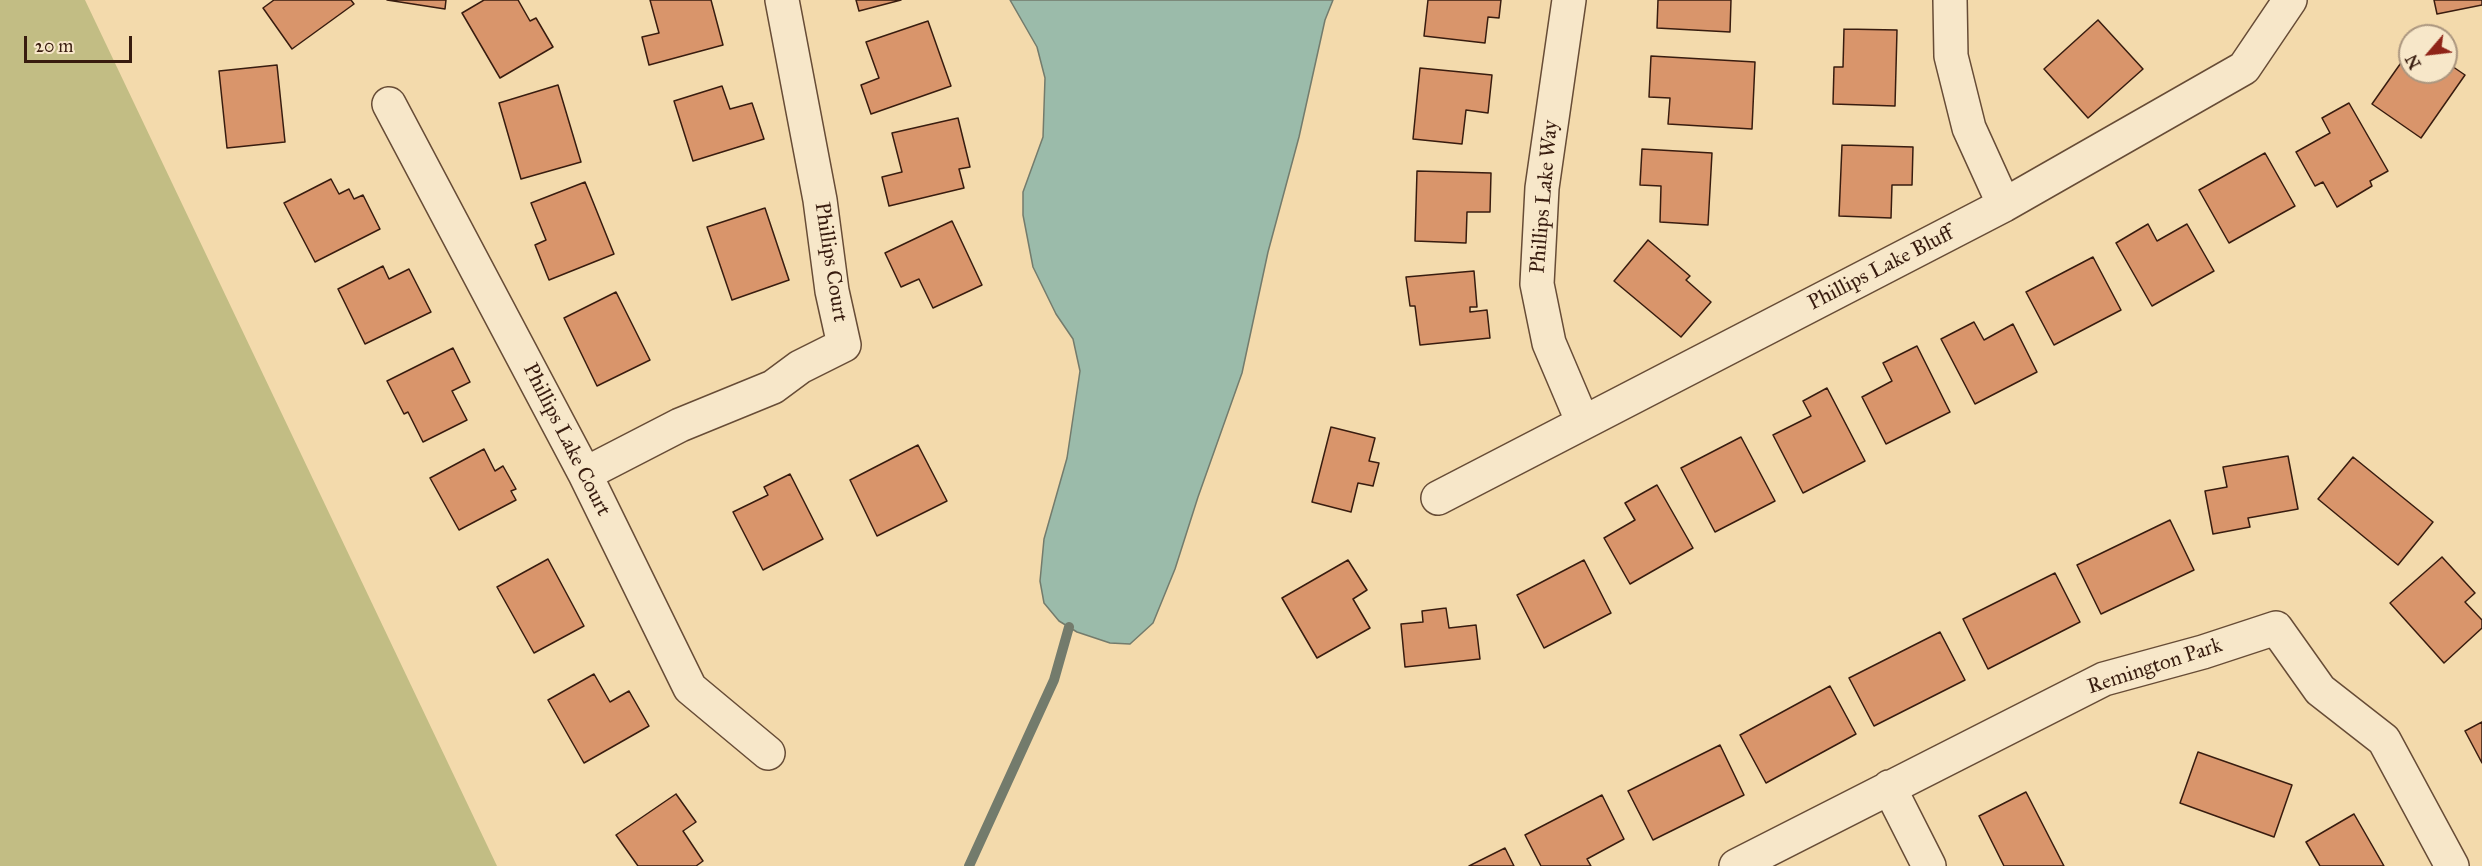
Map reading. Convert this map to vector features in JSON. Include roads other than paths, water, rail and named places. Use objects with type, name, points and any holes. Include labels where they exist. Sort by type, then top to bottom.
[{"type":"street","name":"Phillips Court","points":[[585,474],[680,425],[772,387],[800,367],[844,345],[832,291],[820,200],[782,0]]},
{"type":"street","name":"Phillips Lake Way","points":[[1569,0],[1542,188],[1537,284],[1549,343],[1582,423]]},
{"type":"street","points":[[1950,0],[1951,56],[1970,128],[2004,205]]},
{"type":"street","name":"Phillips Lake Bluff","points":[[1438,498],[2004,205],[2244,68],[2290,0]]},
{"type":"street","name":"Phillips Lake Court","points":[[389,104],[585,474],[690,688],[768,753]]},
{"type":"street","name":"Remington Park","points":[[1736,866],[2104,679],[2203,652],[2276,628],[2320,690],[2384,740],[2452,866]]},
{"type":"street","points":[[1888,787],[1929,866]]},
{"type":"waterway","points":[[969,866],[1054,680],[1069,627]]}]
